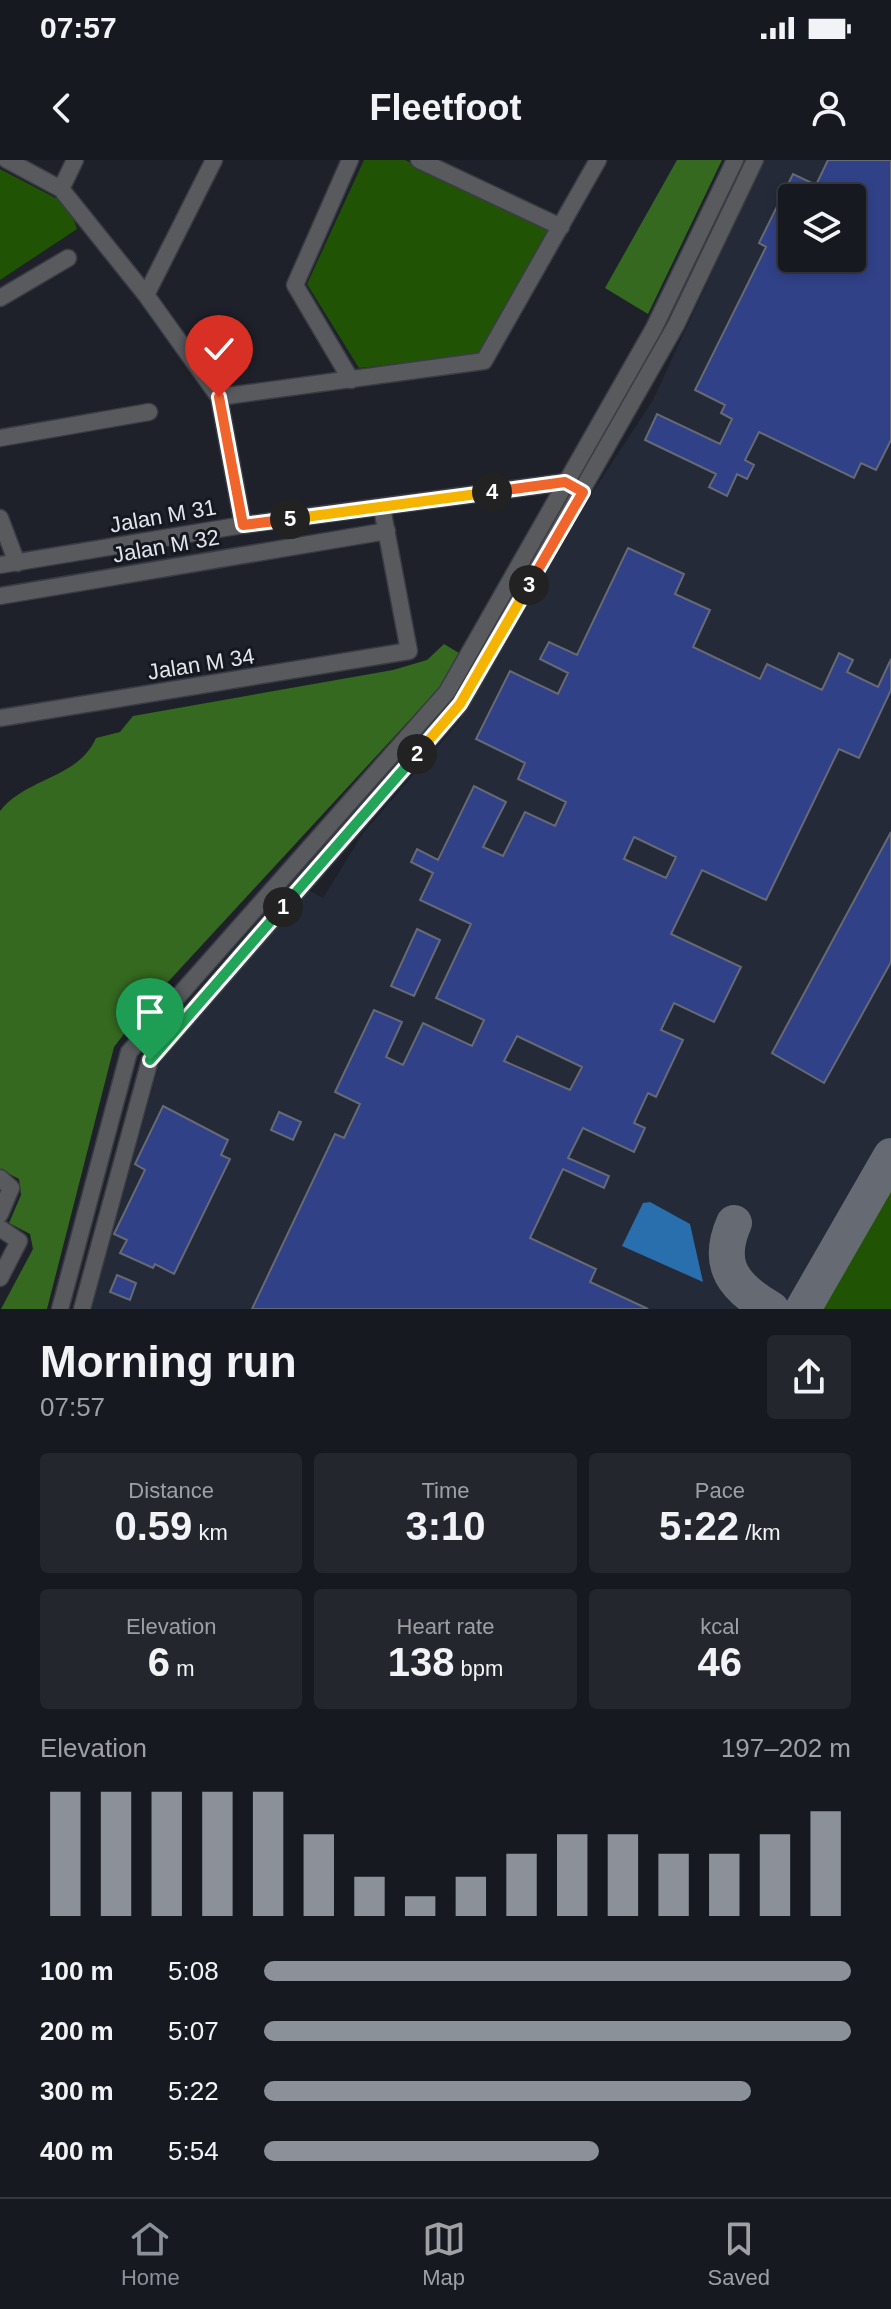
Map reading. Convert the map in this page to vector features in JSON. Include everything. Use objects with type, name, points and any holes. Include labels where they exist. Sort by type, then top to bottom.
[{"type":"street","points":[[7,160],[61,189],[146,295],[219,397],[243,525]]},
{"type":"street","points":[[61,189],[75,160]]},
{"type":"street","points":[[146,295],[214,160]]},
{"type":"street","points":[[350,160],[295,285],[351,380]]},
{"type":"street","points":[[419,160],[561,227]]},
{"type":"street","points":[[219,397],[484,361],[598,160]]},
{"type":"street","points":[[60,1309],[129,1052],[447,692],[654,328],[735,160]]},
{"type":"street","points":[[82,1309],[150,1060],[460,704],[676,325],[755,160]]},
{"type":"street","points":[[0,298],[68,258]]},
{"type":"street","points":[[0,438],[149,412]]},
{"type":"street","points":[[565,482],[583,492]]},
{"type":"street","name":"Jalan M 31","points":[[9,564],[243,525],[565,482]]},
{"type":"street","points":[[382,508],[387,531]]},
{"type":"street","points":[[0,518],[9,564]]},
{"type":"street","name":"Jalan M 32","points":[[0,596],[387,531]]},
{"type":"street","name":"Jalan M 34","points":[[0,718],[409,651],[387,531]]},
{"type":"street","points":[[0,1178],[11,1188],[0,1214]]},
{"type":"street","points":[[0,1228],[19,1241],[0,1278]]},
{"type":"shaded area","points":[[764,160],[891,160],[891,1309],[92,1309],[159,1065],[182,1031],[307,889],[323,898],[364,832],[458,723],[589,498],[653,400]]},
{"type":"green space","points":[[364,160],[405,160],[549,230],[478,355],[359,368],[307,284]]},
{"type":"green space","points":[[677,160],[722,160],[648,314],[605,288]]},
{"type":"green space","points":[[0,169],[69,205],[77,229],[0,280]]},
{"type":"green space","points":[[444,644],[459,653],[441,686],[143,1009],[114,1047],[47,1309],[1,1309],[33,1249],[30,1234],[9,1223],[21,1195],[19,1179],[0,1169],[0,811],[24,791],[77,762],[88,752],[96,738],[120,732],[133,716],[393,670],[427,660]]},
{"type":"green space","points":[[891,1168],[891,1309],[810,1309]]},
{"type":"water","points":[[650,1202],[690,1224],[703,1282],[622,1246],[643,1203]]},
{"type":"building","points":[[828,160],[891,160],[891,440],[876,470],[861,463],[854,478],[759,432],[745,460],[754,465],[747,479],[737,474],[727,496],[709,487],[716,474],[645,440],[657,414],[720,444],[732,419],[721,413],[725,405],[695,390],[766,247],[759,243],[778,204],[778,272],[866,272],[866,184],[816,184]]},
{"type":"building","points":[[793,174],[814,184],[788,184]]},
{"type":"building","points":[[628,548],[684,574],[675,594],[710,610],[693,647],[760,679],[767,664],[822,690],[839,653],[853,660],[847,672],[878,687],[891,659],[891,690],[859,758],[839,749],[766,900],[702,870],[671,934],[741,967],[714,1022],[674,1003],[661,1030],[683,1040],[656,1097],[648,1093],[634,1123],[645,1128],[634,1152],[583,1128],[568,1158],[609,1176],[604,1188],[563,1169],[530,1238],[596,1269],[590,1282],[648,1309],[252,1309],[335,1134],[344,1138],[360,1104],[335,1092],[374,1010],[402,1022],[386,1057],[403,1065],[423,1023],[472,1046],[484,1020],[436,998],[471,924],[420,900],[433,873],[411,862],[417,849],[438,860],[474,786],[506,802],[483,847],[503,856],[525,812],[555,826],[566,802],[518,779],[525,763],[476,739],[510,671],[558,694],[568,673],[540,659],[549,642],[577,655]],"holes":[[[634,837],[676,857],[666,878],[624,859]],[[517,1036],[582,1067],[570,1090],[504,1061]]]},
{"type":"building","points":[[891,832],[891,962],[824,1083],[772,1053]]},
{"type":"building","points":[[417,929],[440,940],[414,996],[391,986]]},
{"type":"building","points":[[163,1106],[228,1140],[221,1155],[230,1159],[174,1274],[155,1264],[153,1268],[120,1253],[127,1240],[114,1234],[145,1170],[135,1164]]},
{"type":"building","points":[[279,1112],[301,1122],[293,1140],[271,1130]]},
{"type":"building","points":[[117,1275],[136,1283],[130,1300],[110,1292]]},
{"type":"taxiway","points":[[803,1309],[891,1156]]},
{"type":"taxiway","points":[[734,1223],[727,1252],[732,1274],[747,1293],[771,1309]]},
{"type":"route","points":[[150,1060],[460,704],[583,492],[565,482],[243,525],[219,397]]}]
